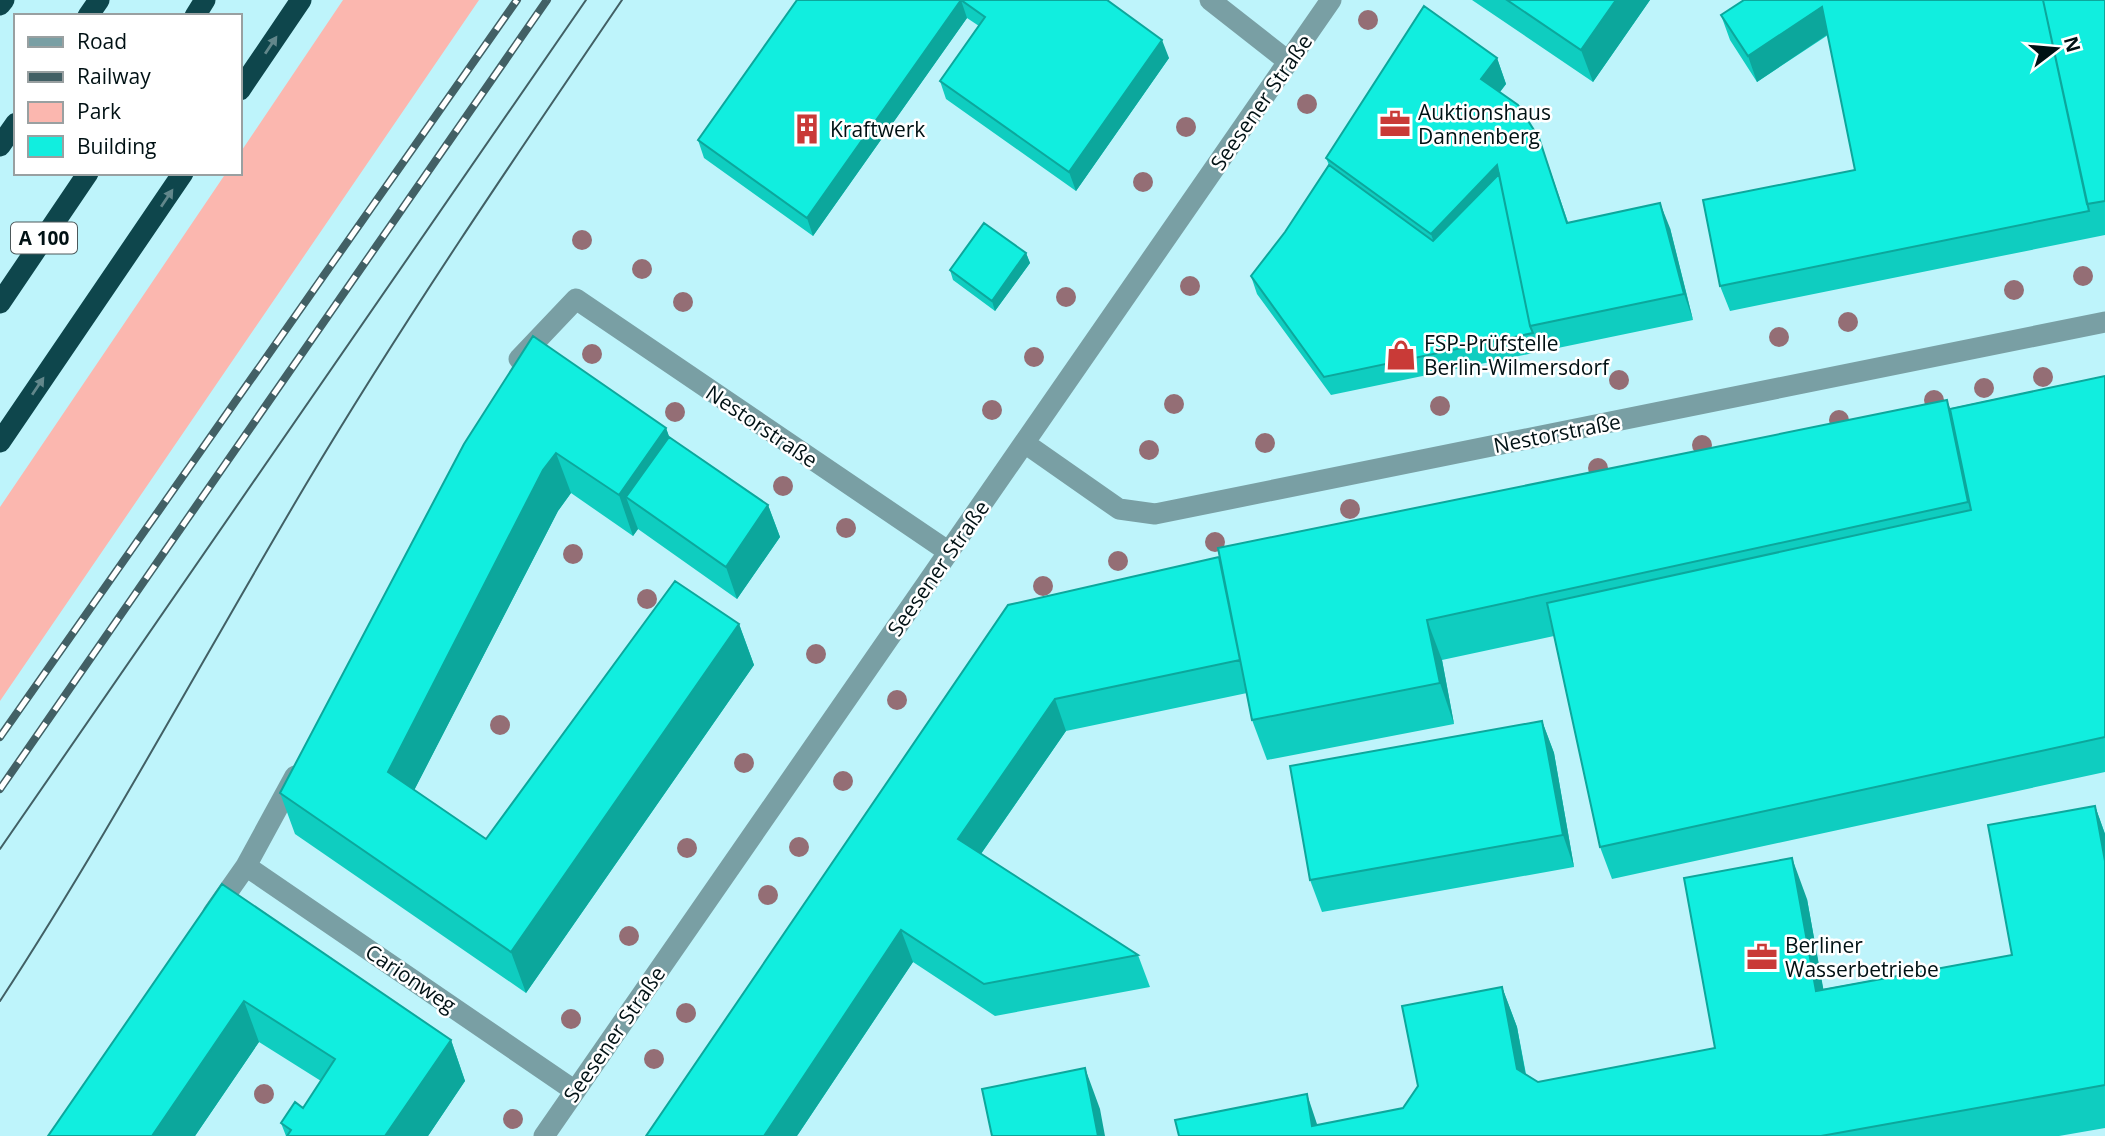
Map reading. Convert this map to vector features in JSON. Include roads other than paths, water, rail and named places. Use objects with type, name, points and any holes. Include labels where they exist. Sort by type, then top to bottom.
[{"type":"highway","points":[[0,5],[4,0]]},
{"type":"highway","points":[[242,87],[301,0]]},
{"type":"highway","points":[[0,146],[14,126]]},
{"type":"highway","name":"A 100","points":[[0,303],[87,175]]},
{"type":"highway","points":[[0,442],[182,175]]},
{"type":"street","points":[[1210,0],[1289,62]]},
{"type":"street","name":"Seesener Straße","points":[[544,1136],[1026,444],[1331,0]]},
{"type":"street","name":"Nestorstraße","points":[[512,372],[519,360],[576,299],[949,552]]},
{"type":"street","name":"Nestorstraße","points":[[1026,444],[1119,509],[1155,514],[2105,322]]},
{"type":"street","points":[[199,933],[247,866],[305,757]]},
{"type":"street","name":"Carionweg","points":[[247,866],[575,1091]]},
{"type":"tram line","points":[[0,849],[586,0]]},
{"type":"tram line","points":[[0,1001],[118,810],[343,424],[460,241],[622,0]]},
{"type":"railway","points":[[0,737],[517,0]]},
{"type":"railway","points":[[0,789],[547,0]]},
{"type":"place","name":"Auktionshaus Dannenberg","points":[[1395,124]]},
{"type":"place","name":"Kraftwerk","points":[[807,129]]},
{"type":"place","name":"FSP-Prüfstelle Berlin-Wilmersdorf","points":[[1401,355]]},
{"type":"place","name":"Berliner Wasserbetriebe","points":[[1762,957]]}]
